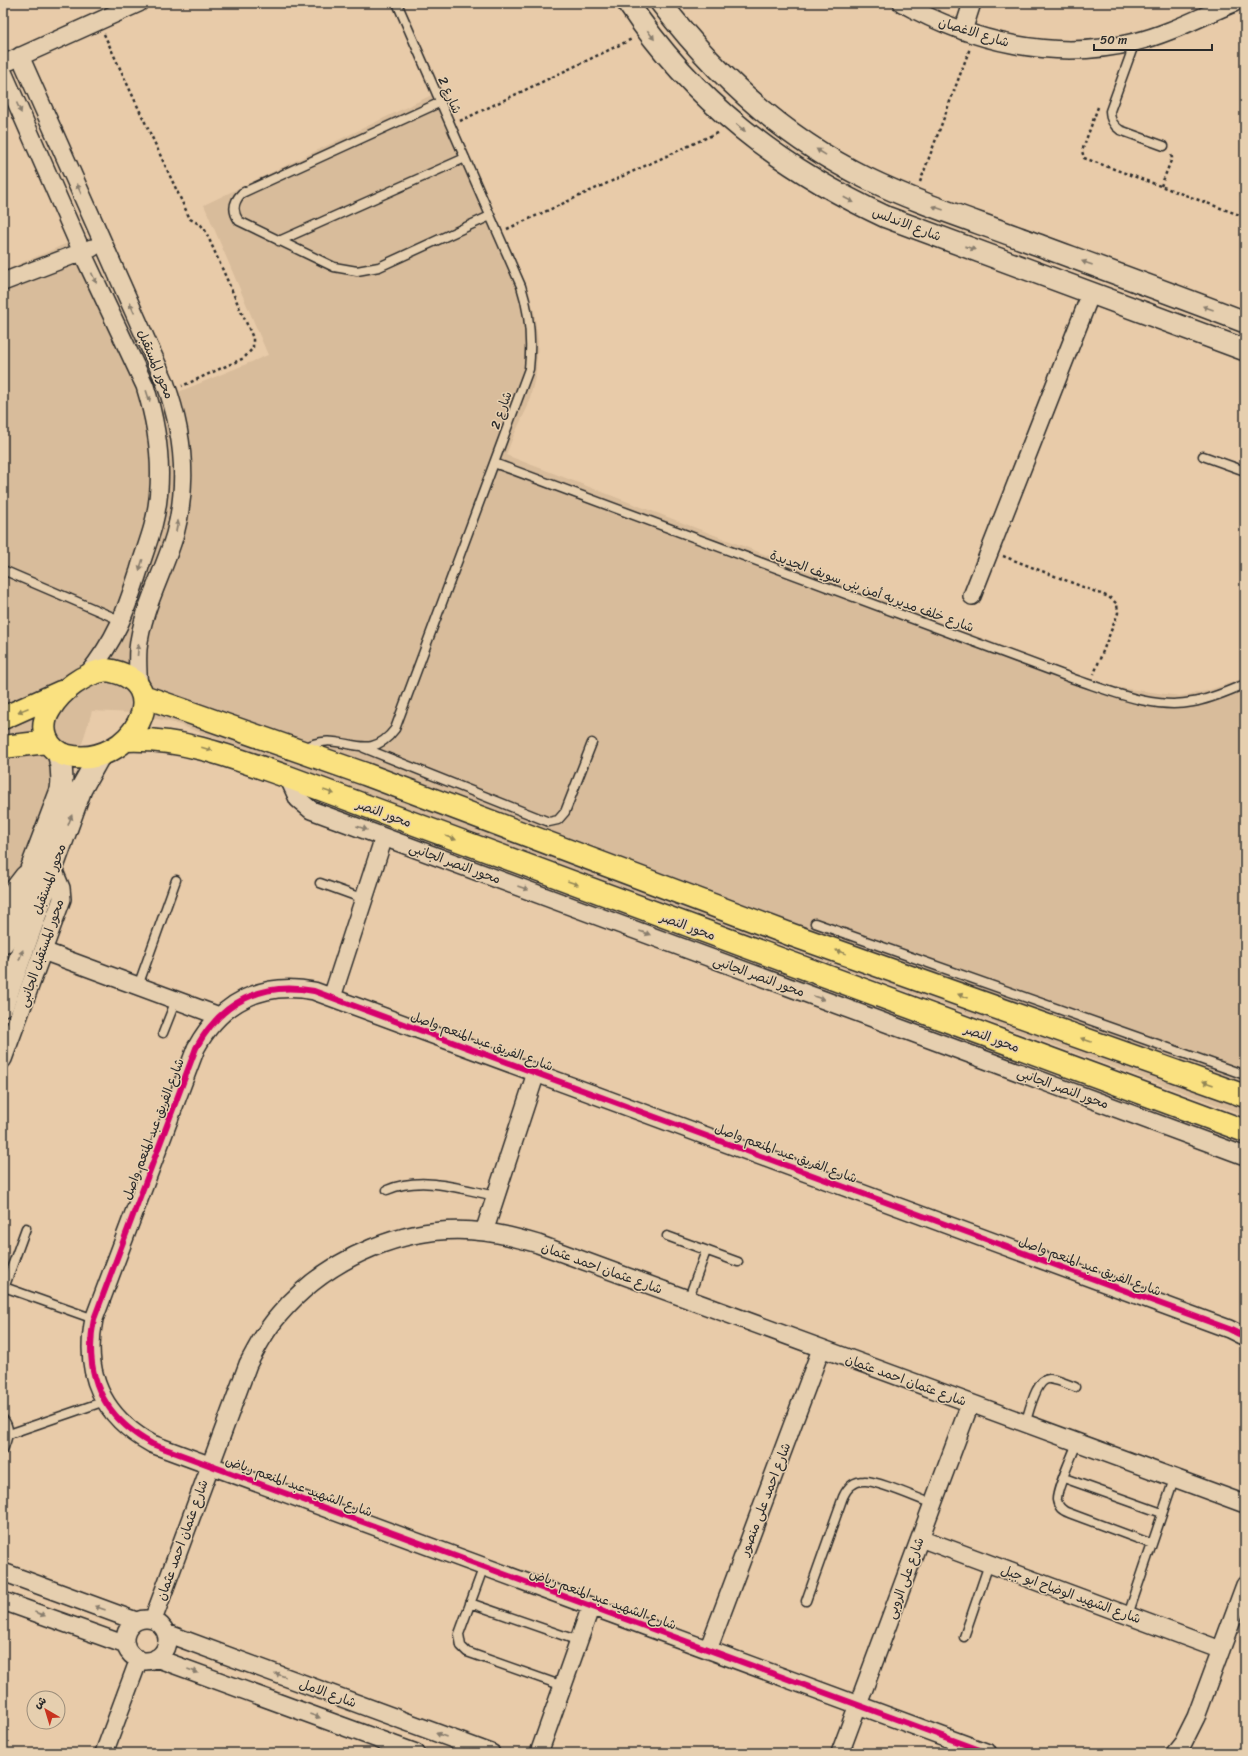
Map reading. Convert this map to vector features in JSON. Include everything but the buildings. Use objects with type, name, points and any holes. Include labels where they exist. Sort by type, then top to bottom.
[{"type":"highway","points":[[52,747],[44,727],[47,714],[55,702],[68,689],[87,675],[96,672],[116,672],[129,678],[141,692],[193,714],[380,780],[792,935],[1245,1096]]},
{"type":"highway","points":[[3,718],[68,689]]},
{"type":"highway","points":[[3,747],[52,747],[78,758],[110,752],[126,740],[138,725],[144,707],[141,692]]},
{"type":"highway","points":[[181,743],[193,714]]},
{"type":"highway","name":"محور النصر","points":[[126,740],[154,740],[181,743],[207,749],[288,777],[1245,1132]]},
{"type":"highway","points":[[782,961],[792,935]]},
{"type":"street","points":[[3,64],[139,3]]},
{"type":"street","name":"شارع الاندلس","points":[[628,3],[648,31],[683,73],[736,124],[788,164],[853,202],[886,217],[1245,350]]},
{"type":"street","name":"شارع الاندلس","points":[[661,3],[703,55],[750,100],[775,121],[834,160],[865,177],[914,198],[1245,322]]},
{"type":"street","name":"شارع الاغصان","points":[[902,3],[921,14],[969,33],[1009,44],[1057,49],[1105,48],[1135,42],[1154,36],[1234,3]]},
{"type":"street","points":[[969,33],[972,3]]},
{"type":"street","name":"محور المستقبل","points":[[20,56],[169,392],[181,439],[183,483],[175,533],[140,636],[137,662],[141,692]]},
{"type":"street","name":"محور المستقبل","points":[[3,72],[82,252],[145,386],[152,410],[158,441],[159,482],[153,526],[122,620],[111,643],[87,675]]},
{"type":"street","points":[[3,282],[103,243]]},
{"type":"street","points":[[972,596],[1091,293]]},
{"type":"street","name":"محور المستقبل","points":[[3,943],[61,790],[63,777],[61,765],[52,747]]},
{"type":"street","name":"محور المستقبل","points":[[3,1005],[81,789],[100,755]]},
{"type":"street","name":"محور النصر الجانبى","points":[[288,777],[298,799],[306,807],[1245,1156]]},
{"type":"street","points":[[332,998],[384,837]]},
{"type":"street","points":[[3,907],[14,888],[32,866]]},
{"type":"street","name":"محور المستقبل الجانبى","points":[[3,1059],[62,899],[61,888],[53,869]]},
{"type":"street","points":[[43,951],[219,1016]]},
{"type":"street","name":"شارع الفريق عبد المنعم واصل","points":[[210,1465],[152,1444],[138,1436],[118,1418],[105,1402],[97,1386],[92,1370],[90,1336],[94,1319],[196,1048],[210,1026],[219,1016],[240,1001],[257,994],[276,989],[302,989],[332,998],[1214,1323],[1245,1336]]},
{"type":"street","points":[[484,1232],[536,1073]]},
{"type":"street","name":"شارع عثمان احمد عثمان","points":[[145,1620],[210,1465],[248,1364],[262,1339],[279,1316],[304,1290],[321,1276],[345,1260],[398,1238],[441,1232],[484,1232],[512,1236],[538,1244],[1245,1504]]},
{"type":"street","name":"شارع احمد على منصور","points":[[708,1650],[821,1349]]},
{"type":"street","name":"شارع على الروبى","points":[[840,1753],[970,1404]]},
{"type":"street","name":"شارع الشهيد عبد المنعم رياض","points":[[210,1465],[988,1753]]},
{"type":"street","name":"شارع الشهيد الوضاح ابو جبل","points":[[920,1538],[1221,1650]]},
{"type":"street","points":[[3,1572],[161,1625],[166,1632],[166,1644],[161,1654],[156,1658],[145,1660],[133,1656],[126,1645],[126,1634],[132,1624],[145,1620]]},
{"type":"street","points":[[1175,1753],[1190,1731],[1245,1585]]},
{"type":"street","points":[[3,1601],[126,1645]]},
{"type":"street","points":[[539,1753],[591,1606]]},
{"type":"street","name":"شارع الامل","points":[[166,1632],[491,1753]]},
{"type":"street","name":"شارع الامل","points":[[156,1658],[416,1753]]},
{"type":"street","points":[[104,1753],[139,1659]]},
{"type":"lane","name":"شارع 2","points":[[363,748],[371,747],[384,740],[395,729],[529,369],[531,351],[531,333],[521,286],[397,3]]},
{"type":"lane","points":[[1135,42],[1110,111],[1111,121],[1115,127],[1120,130],[1164,146]]},
{"type":"lane","points":[[440,102],[242,194],[237,198],[234,210],[239,221],[334,267],[345,270],[368,270],[379,267],[490,216]]},
{"type":"lane","points":[[279,241],[465,158]]},
{"type":"lane","points":[[1203,456],[1245,471]]},
{"type":"lane","name":"شارع خلف مديريه أمن بنى سويف الجديدة","points":[[494,463],[1074,679],[1141,700],[1175,704],[1207,699],[1245,684]]},
{"type":"lane","points":[[3,570],[122,620]]},
{"type":"lane","points":[[299,752],[308,746],[328,741],[344,742],[363,748],[549,822],[558,820],[565,812],[592,743]]},
{"type":"lane","points":[[138,986],[176,880]]},
{"type":"lane","points":[[320,884],[364,899]]},
{"type":"lane","points":[[815,923],[1245,1075]]},
{"type":"lane","points":[[163,1033],[176,1000]]},
{"type":"lane","points":[[388,1190],[405,1184],[428,1183],[496,1196]]},
{"type":"lane","points":[[26,1228],[7,1269],[4,1289],[94,1319]]},
{"type":"lane","points":[[667,1236],[738,1262]]},
{"type":"lane","points":[[688,1300],[706,1250]]},
{"type":"lane","points":[[1025,1424],[1038,1386],[1044,1381],[1050,1379],[1075,1387]]},
{"type":"lane","points":[[9,1434],[105,1402]]},
{"type":"lane","points":[[3,1419],[8,1428],[9,1434],[3,1450]]},
{"type":"lane","points":[[1077,1443],[1057,1495],[1060,1507],[1064,1511],[1152,1544]]},
{"type":"lane","points":[[1064,1478],[1162,1513]]},
{"type":"lane","points":[[1128,1615],[1174,1479]]},
{"type":"lane","points":[[806,1601],[846,1492],[854,1484],[866,1480],[872,1481],[933,1504]]},
{"type":"lane","points":[[964,1637],[989,1564]]},
{"type":"lane","points":[[484,1566],[459,1634],[459,1642],[464,1650],[563,1686]]},
{"type":"lane","points":[[470,1603],[579,1641]]},
{"type":"path","points":[[98,22],[190,219],[201,225],[205,230],[253,338],[253,348],[244,358],[169,392]]},
{"type":"path","points":[[451,126],[648,31]]},
{"type":"path","points":[[914,198],[969,33]]},
{"type":"path","points":[[1100,101],[1082,151],[1083,156],[1245,217]]},
{"type":"path","points":[[498,233],[736,124]]},
{"type":"path","points":[[1161,186],[1172,158],[1170,152],[1164,146]]},
{"type":"path","points":[[990,551],[1109,597],[1117,604],[1118,613],[1096,670],[1087,679],[1074,679]]},
{"type":"shaded area","points":[[440,91],[534,310],[538,342],[536,373],[528,406],[506,455],[1107,686],[1180,696],[1206,691],[1245,678],[1245,1115],[174,723],[133,713],[92,711],[49,852],[3,974],[3,271],[84,236],[159,400],[268,355],[204,205]]},
{"type":"cycle path","points":[[988,1753],[152,1444],[135,1433],[121,1421],[109,1407],[100,1392],[95,1376],[91,1339],[94,1319],[196,1048],[206,1032],[218,1018],[245,998],[277,989],[314,991],[1229,1329],[1245,1337]]}]
